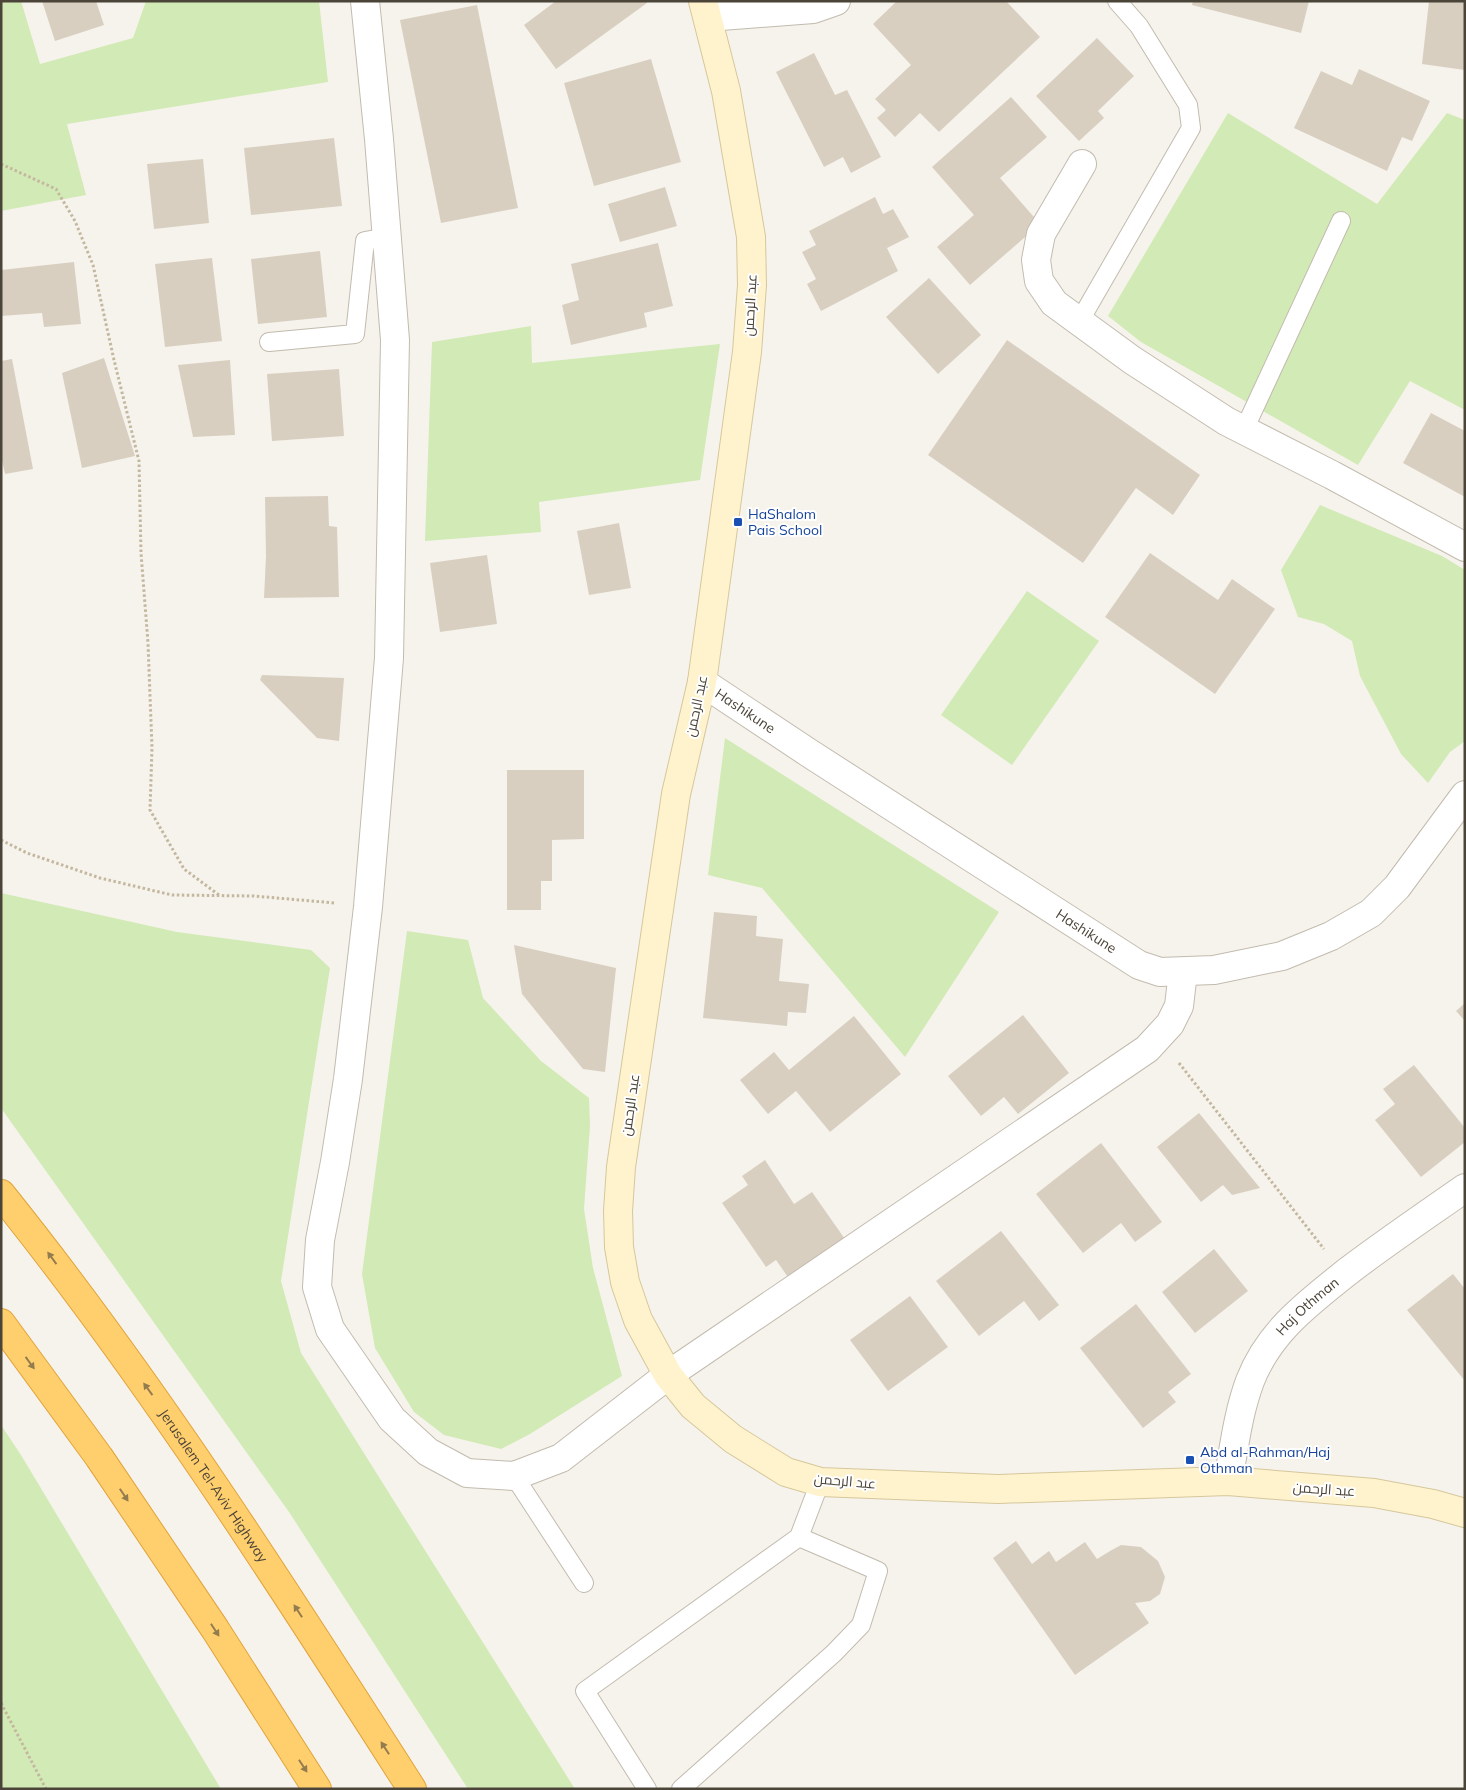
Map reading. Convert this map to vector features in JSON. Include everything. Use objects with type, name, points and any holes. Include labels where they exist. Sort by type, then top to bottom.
[{"type":"highway","name":"Jerusalem Tel-Aviv Highway","points":[[1,1194],[47,1252],[165,1412],[282,1586],[412,1789]]},
{"type":"highway","points":[[1,1323],[100,1458],[215,1629],[317,1789]]},
{"type":"street","points":[[365,1],[379,139],[395,340],[389,658],[368,906],[348,1079],[320,1240],[317,1286],[330,1328],[392,1419],[428,1452],[467,1473],[514,1476],[561,1458],[668,1375],[1147,1049],[1170,1024],[1179,1006],[1183,972]]},
{"type":"street","points":[[706,9],[814,9],[836,1]]},
{"type":"street","name":"عبد الرحمن","points":[[706,9],[726,91],[742,180],[751,237],[752,285],[747,352],[702,682],[676,794],[621,1167],[618,1211],[620,1247],[625,1282],[638,1320],[668,1375],[693,1406],[733,1439],[786,1472],[820,1482],[998,1489],[1228,1481],[1374,1493],[1433,1504],[1465,1513]]},
{"type":"street","points":[[1082,164],[1041,234],[1036,260],[1040,281],[1054,304],[1132,360],[1226,421],[1332,475],[1465,547]]},
{"type":"street","name":"Hashikune","points":[[702,682],[1139,965],[1160,972],[1214,970],[1282,956],[1331,936],[1371,913],[1397,887],[1465,795]]},
{"type":"street","name":"Haj Othman","points":[[1228,1481],[1237,1427],[1251,1381],[1272,1341],[1300,1309],[1465,1188]]},
{"type":"lane","points":[[1080,322],[1191,128],[1188,105],[1139,26],[1117,1]]},
{"type":"lane","points":[[1244,430],[1341,221]]},
{"type":"lane","points":[[269,342],[355,334],[365,241],[387,238]]},
{"type":"lane","points":[[514,1476],[584,1584]]},
{"type":"lane","points":[[647,1789],[585,1691],[799,1536],[820,1482]]},
{"type":"lane","points":[[680,1789],[834,1653],[861,1624],[878,1570],[799,1536]]},
{"type":"path","points":[[1,164],[56,189],[75,221],[93,266],[139,461],[141,554],[148,643],[152,748],[150,810],[184,869],[219,895]]},
{"type":"path","points":[[1,840],[27,853],[100,878],[172,895],[254,896],[368,906]]},
{"type":"path","points":[[1158,1036],[1344,1275]]},
{"type":"path","points":[[1,1703],[46,1789]]},
{"type":"green space","points":[[1,1],[21,1],[40,64],[133,38],[146,1],[319,1],[328,82],[67,124],[86,195],[1,211]]},
{"type":"green space","points":[[1228,113],[1377,204],[1447,113],[1465,120],[1465,410],[1410,381],[1358,465],[1141,342],[1108,316]]},
{"type":"green space","points":[[531,326],[532,363],[720,344],[700,480],[539,502],[541,532],[425,541],[432,342]]},
{"type":"green space","points":[[1320,505],[1442,556],[1465,570],[1465,741],[1450,752],[1428,783],[1401,754],[1360,676],[1352,641],[1324,624],[1298,617],[1281,570]]},
{"type":"green space","points":[[1027,591],[1099,641],[1012,765],[941,715]]},
{"type":"green space","points":[[725,738],[999,912],[905,1057],[762,888],[708,875]]},
{"type":"green space","points":[[1,893],[177,932],[311,950],[330,968],[281,1281],[301,1353],[575,1789],[468,1789],[289,1512],[1,1108]]},
{"type":"green space","points":[[407,931],[468,940],[483,998],[541,1061],[589,1098],[590,1126],[584,1209],[593,1268],[622,1376],[530,1434],[501,1449],[444,1435],[414,1412],[375,1348],[362,1274]]},
{"type":"green space","points":[[1,1425],[21,1455],[221,1789],[1,1789]]},
{"type":"building","points":[[42,1],[96,1],[104,25],[55,41]]},
{"type":"building","points":[[556,1],[646,1],[647,3],[556,69],[524,25]]},
{"type":"building","points":[[897,1],[1006,1],[1040,37],[939,132],[920,113],[895,137],[877,118],[886,110],[875,99],[911,65],[873,24]]},
{"type":"building","points":[[1193,1],[1309,1],[1301,33],[1192,5]]},
{"type":"building","points":[[1429,1],[1465,1],[1465,70],[1422,64]]},
{"type":"building","points":[[477,5],[518,208],[441,223],[400,20]]},
{"type":"building","points":[[1097,38],[1134,76],[1098,111],[1104,118],[1079,141],[1036,96]]},
{"type":"building","points":[[814,53],[835,95],[847,90],[881,157],[851,173],[843,157],[824,167],[776,72]]},
{"type":"building","points":[[651,59],[681,162],[594,186],[564,83]]},
{"type":"building","points":[[1359,69],[1430,101],[1412,141],[1402,137],[1387,171],[1294,128],[1321,71],[1352,85]]},
{"type":"building","points":[[1011,97],[1047,137],[1000,178],[1040,224],[970,285],[937,247],[974,215],[932,167]]},
{"type":"building","points":[[334,138],[342,206],[251,215],[244,148]]},
{"type":"building","points":[[203,159],[209,223],[154,229],[147,164]]},
{"type":"building","points":[[665,187],[677,226],[620,242],[608,204]]},
{"type":"building","points":[[875,197],[883,214],[893,209],[909,237],[887,248],[898,271],[821,311],[807,284],[816,279],[802,252],[816,245],[809,231]]},
{"type":"building","points":[[658,243],[673,306],[644,313],[647,327],[571,345],[562,305],[579,300],[571,264]]},
{"type":"building","points":[[320,251],[327,317],[258,324],[251,259]]},
{"type":"building","points":[[212,258],[222,341],[165,347],[155,264]]},
{"type":"building","points":[[74,262],[81,324],[44,327],[42,313],[1,316],[1,270]]},
{"type":"building","points":[[929,278],[981,335],[938,374],[886,317]]},
{"type":"building","points":[[1007,340],[1200,475],[1173,515],[1136,488],[1083,563],[928,455]]},
{"type":"building","points":[[104,358],[135,456],[82,468],[62,373]]},
{"type":"building","points":[[12,359],[33,469],[5,474],[1,456],[1,361]]},
{"type":"building","points":[[230,360],[235,435],[193,437],[178,365]]},
{"type":"building","points":[[339,369],[344,436],[272,441],[267,374]]},
{"type":"building","points":[[1431,413],[1465,431],[1465,497],[1403,463]]},
{"type":"building","points":[[328,496],[329,526],[337,527],[339,597],[264,598],[266,556],[265,497]]},
{"type":"building","points":[[619,523],[631,588],[589,595],[577,531]]},
{"type":"building","points":[[1150,553],[1218,600],[1232,579],[1275,609],[1215,694],[1105,617]]},
{"type":"building","points":[[487,555],[497,624],[440,632],[430,563]]},
{"type":"building","points":[[262,675],[344,678],[339,741],[317,738],[260,680]]},
{"type":"building","points":[[507,770],[584,770],[584,839],[552,840],[552,881],[541,881],[541,910],[507,910]]},
{"type":"building","points":[[714,912],[757,916],[756,936],[783,939],[779,981],[809,984],[806,1013],[788,1012],[787,1026],[703,1018]]},
{"type":"building","points":[[514,945],[616,968],[605,1072],[583,1069],[522,994]]},
{"type":"building","points":[[1465,1003],[1465,1021],[1456,1011]]},
{"type":"building","points":[[1023,1015],[1069,1073],[1018,1114],[1004,1097],[981,1116],[948,1076]]},
{"type":"building","points":[[854,1016],[901,1074],[830,1132],[796,1091],[768,1114],[740,1080],[774,1052],[789,1070]]},
{"type":"building","points":[[1414,1065],[1465,1128],[1465,1142],[1421,1177],[1375,1120],[1395,1104],[1383,1089]]},
{"type":"building","points":[[1199,1113],[1260,1188],[1232,1195],[1223,1185],[1201,1202],[1157,1147]]},
{"type":"building","points":[[1101,1143],[1162,1222],[1135,1242],[1121,1223],[1083,1253],[1036,1194]]},
{"type":"building","points":[[765,1160],[794,1204],[812,1192],[847,1242],[790,1280],[776,1260],[766,1267],[722,1203],[748,1185],[742,1176]]},
{"type":"building","points":[[1001,1231],[1059,1305],[1039,1321],[1024,1301],[979,1336],[936,1281]]},
{"type":"building","points":[[1214,1249],[1248,1291],[1195,1333],[1162,1292]]},
{"type":"building","points":[[1453,1274],[1465,1289],[1465,1381],[1407,1310]]},
{"type":"building","points":[[910,1296],[948,1347],[888,1391],[850,1340]]},
{"type":"building","points":[[1136,1304],[1191,1374],[1168,1392],[1176,1402],[1143,1428],[1080,1348]]},
{"type":"building","points":[[1016,1541],[1032,1564],[1049,1551],[1056,1562],[1085,1542],[1097,1559],[1121,1545],[1141,1547],[1158,1561],[1165,1577],[1160,1594],[1150,1601],[1135,1603],[1149,1623],[1075,1675],[993,1558]]},
{"type":"place","name":"HaShalom Pais School","points":[[738,522]]},
{"type":"place","name":"Abd al-Rahman/Haj Othman","points":[[1190,1460]]}]
